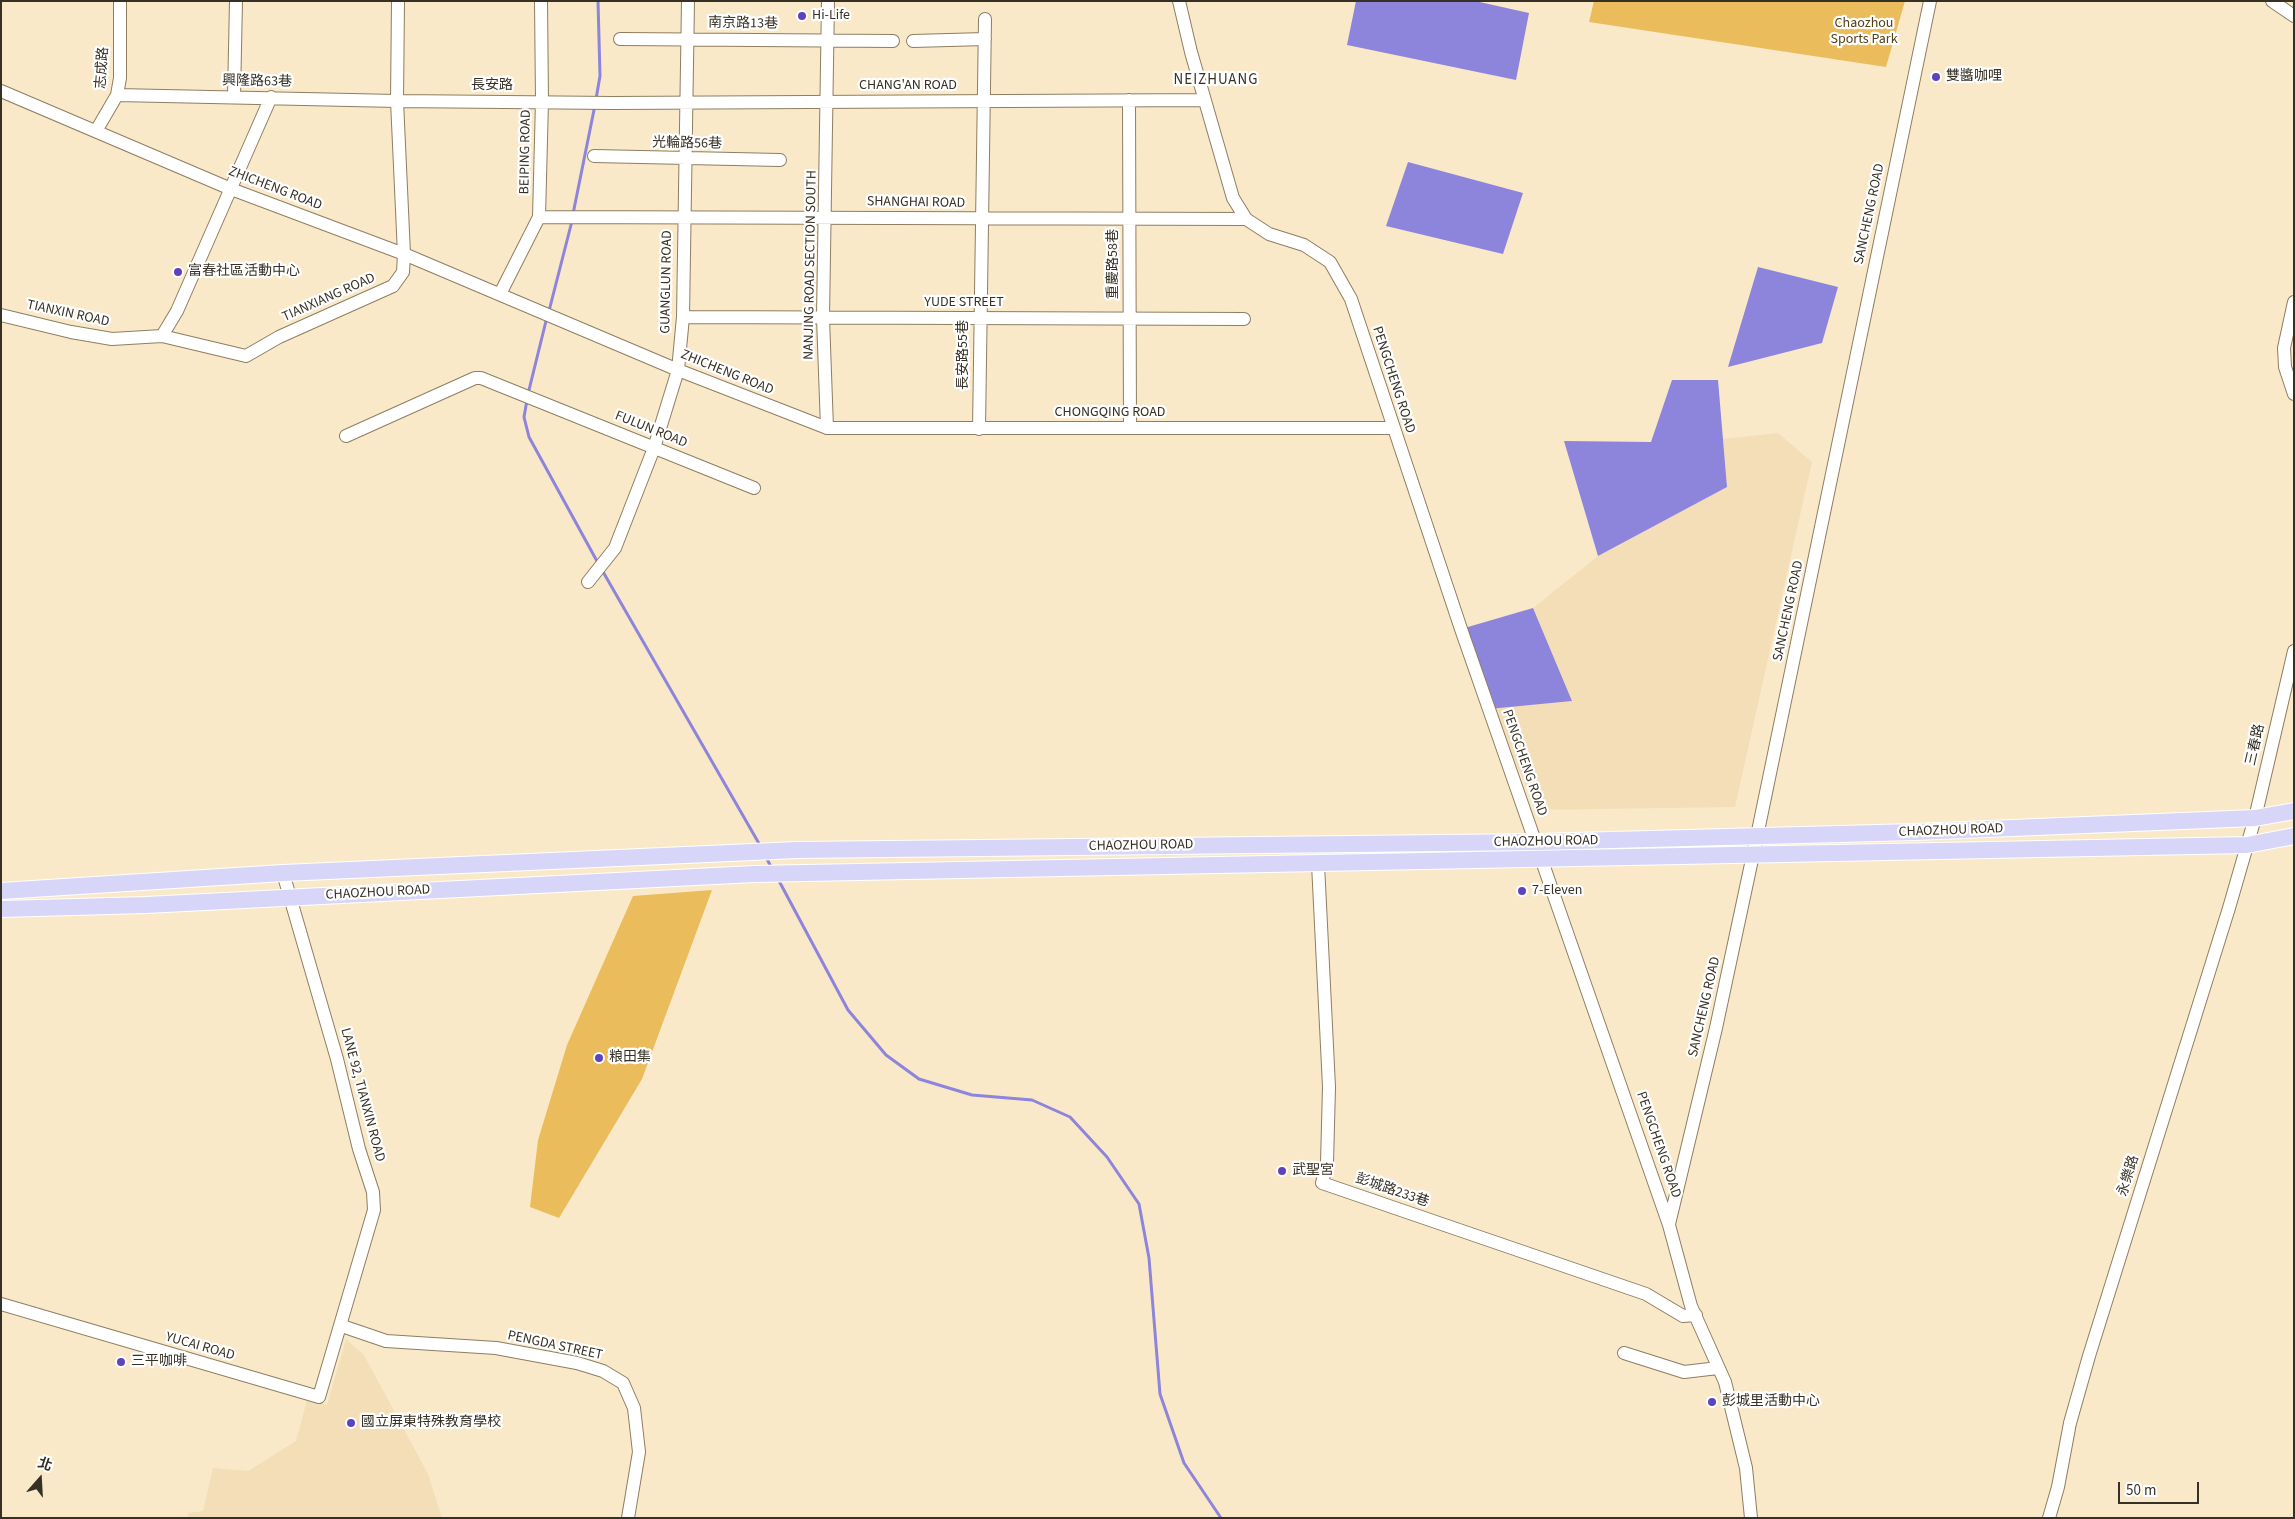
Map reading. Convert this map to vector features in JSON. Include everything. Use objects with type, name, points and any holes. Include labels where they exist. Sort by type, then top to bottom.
[{"type":"main road","name":"CHAOZHOU ROAD","points":[[1,891],[283,873],[798,850],[1536,842],[1915,832],[2255,818],[2294,811]]},
{"type":"main road","name":"CHAOZHOU ROAD","points":[[1,909],[146,906],[290,897],[809,872],[1318,864],[1754,853],[2247,845],[2294,836]]},
{"type":"street","name":"志成路","points":[[96,131],[117,95],[120,78],[120,1]]},
{"type":"street","points":[[234,97],[236,1]]},
{"type":"street","name":"TIANXIANG ROAD","points":[[246,356],[279,337],[393,286],[403,272],[404,254],[397,101],[398,1]]},
{"type":"street","name":"BEIPING ROAD","points":[[500,294],[540,217],[541,1]]},
{"type":"street","name":"GUANGLUN ROAD","points":[[588,582],[612,552],[654,448],[678,370],[683,317],[688,1]]},
{"type":"street","name":"NANJING ROAD SECTION SOUTH","points":[[827,428],[823,318],[828,102],[828,1]]},
{"type":"street","name":"PENGCHENG ROAD","points":[[1179,1],[1205,100],[1234,198],[1246,219],[1269,234],[1304,245],[1330,262],[1351,299],[1461,629],[1669,1224],[1696,1316],[1725,1382],[1746,1468],[1751,1518]]},
{"type":"street","name":"SANCHENG ROAD","points":[[1669,1224],[1716,1028],[1758,836],[1930,1]]},
{"type":"street","points":[[2272,1],[2294,16]]},
{"type":"street","name":"長安路55巷","points":[[980,429],[979,318],[985,19]]},
{"type":"street","points":[[913,41],[985,38]]},
{"type":"street","name":"南京路13巷","points":[[620,39],[893,41]]},
{"type":"street","name":"ZHICHENG ROAD","points":[[1,92],[231,189],[404,254],[541,310],[678,370],[827,428]]},
{"type":"street","name":"興隆路63巷","points":[[117,95],[397,101]]},
{"type":"street","points":[[162,336],[177,311],[271,97]]},
{"type":"street","name":"重慶路58巷","points":[[1129,100],[1128,319],[1130,428]]},
{"type":"street","name":"CHANG'AN ROAD","points":[[587,103],[1205,100]]},
{"type":"street","name":"長安路","points":[[397,101],[542,101],[587,103]]},
{"type":"street","name":"光輪路56巷","points":[[594,156],[780,160]]},
{"type":"street","name":"SHANGHAI ROAD","points":[[540,217],[1246,219]]},
{"type":"street","points":[[2294,302],[2284,348],[2285,367],[2294,394]]},
{"type":"street","name":"TIANXIN ROAD","points":[[1,315],[71,332],[112,339],[162,336],[246,356]]},
{"type":"street","name":"YUDE STREET","points":[[683,317],[1244,319]]},
{"type":"street","name":"FULUN ROAD","points":[[346,436],[475,378],[481,378],[754,488]]},
{"type":"street","name":"CHONGQING ROAD","points":[[827,428],[1393,428]]},
{"type":"street","name":"三春路","points":[[2247,845],[2294,651]]},
{"type":"street","name":"永樂路","points":[[2049,1518],[2058,1487],[2070,1424],[2086,1366],[2247,845]]},
{"type":"street","name":"彭城路233巷","points":[[1318,864],[1329,1086],[1327,1163],[1322,1183],[1646,1294],[1683,1316],[1696,1316]]},
{"type":"street","name":"LANE 92, TIANXIN ROAD","points":[[283,873],[337,1059],[359,1149],[373,1192],[374,1210],[342,1326]]},
{"type":"street","name":"YUCAI ROAD","points":[[1,1304],[319,1397],[342,1326]]},
{"type":"street","name":"PENGDA STREET","points":[[342,1326],[386,1341],[496,1348],[577,1363],[604,1371],[623,1383],[634,1408],[639,1452],[628,1518]]},
{"type":"street","points":[[1624,1353],[1684,1372],[1718,1368]]},
{"type":"shaded area","points":[[1356,1],[1475,1],[1529,13],[1516,80],[1347,45]]},
{"type":"shaded area","points":[[1408,162],[1523,193],[1503,254],[1386,226]]},
{"type":"shaded area","points":[[1758,267],[1838,287],[1822,343],[1728,367]]},
{"type":"shaded area","points":[[1672,380],[1718,380],[1727,487],[1598,556],[1564,441],[1651,442]]},
{"type":"shaded area","points":[[1778,433],[1812,462],[1735,807],[1538,810],[1489,709],[1572,701],[1533,608],[1598,556],[1727,487],[1723,439]]},
{"type":"shaded area","points":[[1533,608],[1572,701],[1489,709],[1461,629]]},
{"type":"shaded area","name":"國立屏東特殊教育學校","points":[[346,1339],[364,1355],[428,1474],[442,1518],[188,1518],[188,1513],[203,1511],[213,1468],[248,1471],[296,1441],[307,1400],[327,1405]]},
{"type":"green space","name":"Chaozhou Sports Park","points":[[1594,1],[1905,1],[1886,67],[1589,22]]},
{"type":"green space","points":[[712,890],[642,1079],[559,1218],[530,1207],[538,1140],[567,1045],[633,896]]},
{"type":"waterway","points":[[596,99],[600,76],[598,1]]},
{"type":"waterway","points":[[573,214],[595,105]]},
{"type":"waterway","points":[[549,311],[572,221]]},
{"type":"waterway","points":[[528,394],[547,317]]},
{"type":"waterway","points":[[527,400],[524,417],[529,437],[598,563]]},
{"type":"waterway","points":[[602,570],[761,847]]},
{"type":"waterway","points":[[766,857],[772,869]]},
{"type":"waterway","points":[[778,879],[848,1010],[886,1055],[919,1079],[972,1095],[1032,1100],[1070,1117],[1107,1157],[1139,1204],[1149,1258],[1160,1394],[1184,1463],[1221,1518]]},
{"type":"place","name":"Hi-Life","points":[[802,16]]},
{"type":"place","name":"雙醬咖哩","points":[[1936,77]]},
{"type":"place","name":"富春社區活動中心","points":[[178,272]]},
{"type":"place","name":"7-Eleven","points":[[1522,891]]},
{"type":"place","name":"粮田集","points":[[599,1058]]},
{"type":"place","name":"武聖宮","points":[[1282,1171]]},
{"type":"place","name":"三平咖啡","points":[[121,1362]]},
{"type":"place","name":"彭城里活動中心","points":[[1712,1402]]},
{"type":"place","name":"國立屏東特殊教育學校","points":[[351,1423]]},
{"type":"district","name":"NEIZHUANG","points":[[1216,81]]}]
